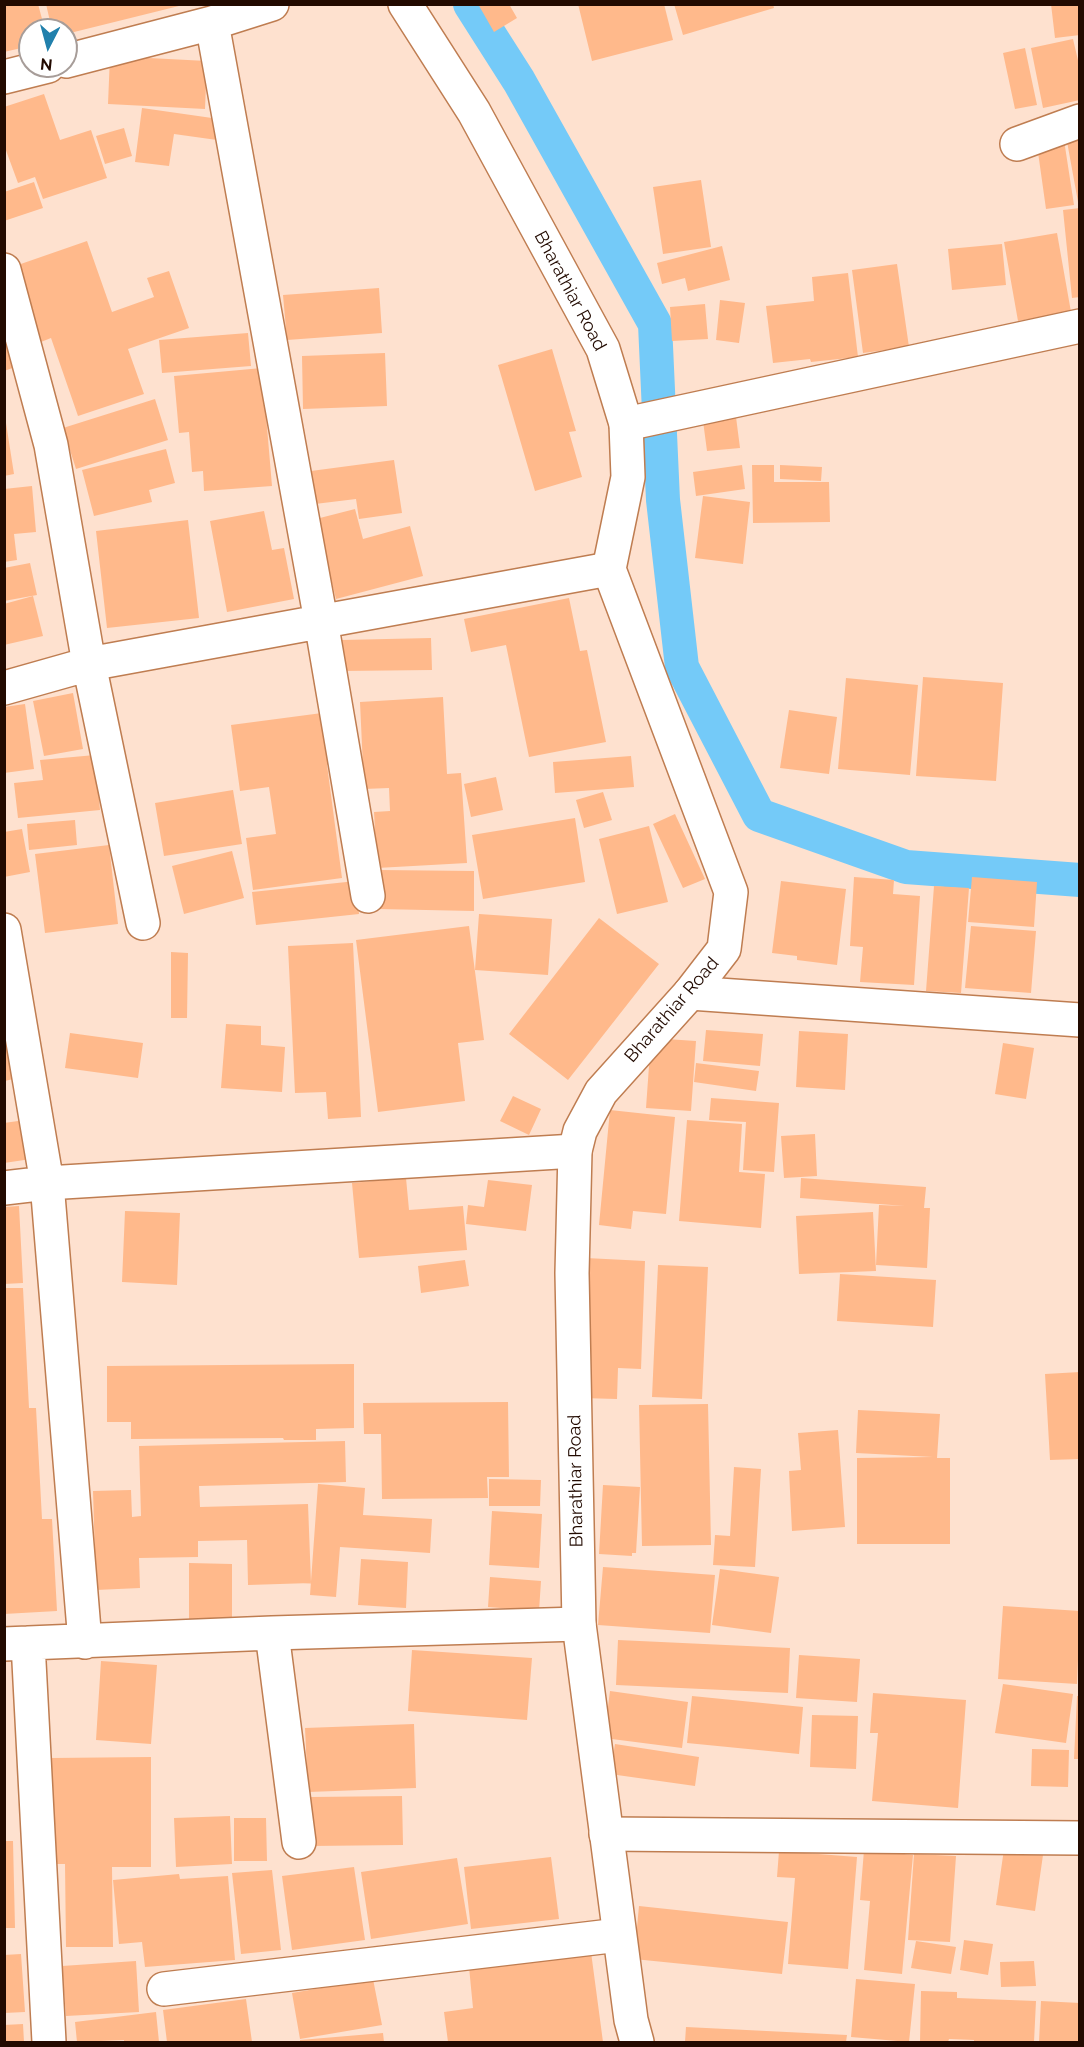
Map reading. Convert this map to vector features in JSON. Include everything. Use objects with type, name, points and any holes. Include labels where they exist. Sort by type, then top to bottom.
[{"type":"street","points":[[78,58],[212,23],[272,4]]},
{"type":"street","name":"Bharathiar Road","points":[[405,4],[474,112],[603,349],[627,424],[628,477],[609,569],[731,892],[724,949],[690,993],[601,1092],[580,1131],[575,1151],[572,1273],[579,1624],[631,2020],[637,2043]]},
{"type":"street","points":[[212,23],[321,621],[368,896]]},
{"type":"street","points":[[1017,144],[1080,121]]},
{"type":"street","points":[[4,270],[51,445],[89,664],[143,923]]},
{"type":"street","points":[[627,424],[1080,326]]},
{"type":"street","points":[[4,688],[89,664],[609,569]]},
{"type":"street","points":[[4,930],[47,1183],[85,1642]]},
{"type":"street","points":[[690,993],[1080,1020]]},
{"type":"street","points":[[4,1188],[47,1183],[575,1151]]},
{"type":"street","points":[[49,2043],[16,1644],[272,1633],[579,1624]]},
{"type":"street","points":[[272,1633],[298,1842]]},
{"type":"street","points":[[606,1834],[1080,1838]]},
{"type":"street","points":[[164,1989],[620,1935]]},
{"type":"building","points":[[4,4],[38,4],[42,18],[18,18],[18,49],[4,52]]},
{"type":"building","points":[[46,4],[183,4],[78,31],[78,18],[49,18]]},
{"type":"building","points":[[478,4],[509,4],[517,18],[494,32]]},
{"type":"building","points":[[578,4],[664,4],[673,40],[592,61]]},
{"type":"building","points":[[674,4],[773,4],[774,8],[683,35]]},
{"type":"building","points":[[1051,4],[1080,4],[1080,35],[1055,38]]},
{"type":"building","points":[[1073,39],[1080,69],[1080,100],[1043,108],[1031,48]]},
{"type":"building","points":[[1025,48],[1037,105],[1015,109],[1003,53]]},
{"type":"building","points":[[110,56],[207,61],[205,109],[108,104]]},
{"type":"building","points":[[44,94],[60,140],[91,130],[107,178],[43,199],[35,177],[18,183],[4,145],[4,107]]},
{"type":"building","points":[[142,108],[219,119],[217,140],[174,134],[169,166],[135,162]]},
{"type":"building","points":[[124,128],[132,156],[105,164],[96,136]]},
{"type":"building","points":[[1080,133],[1080,202],[1078,202],[1066,136]]},
{"type":"building","points":[[1064,140],[1074,205],[1046,209],[1037,145]]},
{"type":"building","points":[[701,180],[711,247],[663,254],[653,187]]},
{"type":"building","points":[[34,182],[43,208],[4,221],[4,192]]},
{"type":"building","points":[[1080,208],[1080,297],[1072,298],[1063,210]]},
{"type":"building","points":[[1057,233],[1071,312],[1018,321],[1004,242]]},
{"type":"building","points":[[87,241],[112,312],[154,297],[147,278],[169,271],[189,328],[128,349],[144,394],[78,416],[51,338],[41,342],[15,266]]},
{"type":"building","points":[[1002,244],[1006,285],[952,290],[948,249]]},
{"type":"building","points":[[722,246],[730,280],[688,291],[685,278],[662,284],[657,263]]},
{"type":"building","points":[[897,264],[909,347],[863,353],[852,270]]},
{"type":"building","points":[[848,273],[858,357],[773,363],[766,306],[814,301],[812,277]]},
{"type":"building","points":[[379,288],[382,333],[287,340],[283,295]]},
{"type":"building","points":[[720,300],[745,303],[739,343],[716,340]]},
{"type":"building","points":[[705,304],[708,339],[672,341],[670,307]]},
{"type":"building","points":[[4,315],[24,364],[4,371]]},
{"type":"building","points":[[248,333],[251,366],[162,373],[159,340]]},
{"type":"building","points":[[552,349],[576,431],[569,432],[582,477],[535,491],[498,365]]},
{"type":"building","points":[[385,353],[387,406],[303,409],[302,356]]},
{"type":"building","points":[[262,368],[272,486],[204,491],[203,471],[192,472],[189,432],[179,433],[174,376]]},
{"type":"building","points":[[155,399],[168,440],[76,469],[63,428]]},
{"type":"building","points":[[736,417],[740,448],[707,451],[703,421]]},
{"type":"building","points":[[6,423],[14,474],[4,476],[4,424]]},
{"type":"building","points":[[166,449],[175,483],[149,490],[152,502],[94,516],[82,470]]},
{"type":"building","points":[[394,460],[402,513],[359,519],[356,499],[315,504],[311,471]]},
{"type":"building","points":[[742,465],[745,489],[696,496],[693,472]]},
{"type":"building","points":[[752,465],[774,465],[774,482],[829,482],[830,522],[753,523]]},
{"type":"building","points":[[780,465],[822,467],[821,481],[780,479]]},
{"type":"building","points":[[32,486],[36,532],[14,534],[17,560],[4,562],[4,489]]},
{"type":"building","points":[[703,496],[750,502],[743,564],[695,558]]},
{"type":"building","points":[[355,509],[363,539],[410,526],[423,576],[336,599],[316,519]]},
{"type":"building","points":[[264,511],[272,550],[284,548],[294,599],[227,612],[210,521]]},
{"type":"building","points":[[188,520],[199,618],[107,628],[96,531]]},
{"type":"building","points":[[30,563],[37,595],[4,601],[4,568]]},
{"type":"building","points":[[33,596],[43,636],[4,645],[4,604]]},
{"type":"building","points":[[569,598],[580,651],[587,650],[606,742],[529,757],[506,645],[471,652],[464,619]]},
{"type":"building","points":[[431,638],[432,670],[342,671],[342,640]]},
{"type":"building","points":[[923,677],[1003,683],[996,781],[916,776]]},
{"type":"building","points":[[846,678],[918,685],[910,775],[838,769]]},
{"type":"building","points":[[73,693],[83,749],[44,756],[33,701]]},
{"type":"building","points":[[443,697],[447,774],[461,773],[467,863],[377,868],[374,812],[390,811],[389,788],[364,789],[360,702]]},
{"type":"building","points":[[25,704],[34,769],[4,773],[4,707]]},
{"type":"building","points":[[789,710],[837,717],[829,774],[780,768]]},
{"type":"building","points":[[322,713],[342,878],[253,890],[246,838],[276,834],[269,787],[240,791],[231,725]]},
{"type":"building","points":[[95,755],[100,810],[18,818],[14,783],[43,780],[40,760]]},
{"type":"building","points":[[631,756],[634,787],[555,793],[553,762]]},
{"type":"building","points":[[496,777],[503,810],[471,817],[464,784]]},
{"type":"building","points":[[233,790],[242,844],[164,856],[155,803]]},
{"type":"building","points":[[603,792],[612,820],[584,828],[576,800]]},
{"type":"building","points":[[675,814],[705,879],[683,888],[653,824]]},
{"type":"building","points":[[575,818],[585,882],[483,899],[472,835]]},
{"type":"building","points":[[75,820],[77,845],[29,850],[27,824]]},
{"type":"building","points":[[649,826],[668,902],[617,914],[599,839]]},
{"type":"building","points":[[22,829],[30,872],[4,877],[4,832]]},
{"type":"building","points":[[109,845],[118,924],[45,933],[35,854]]},
{"type":"building","points":[[232,851],[244,898],[184,914],[172,866]]},
{"type":"building","points":[[379,870],[474,871],[474,911],[378,909]]},
{"type":"building","points":[[854,877],[894,880],[893,894],[920,896],[914,985],[860,982],[863,947],[850,946]]},
{"type":"building","points":[[972,877],[1037,882],[1034,927],[968,922]]},
{"type":"building","points":[[356,881],[359,914],[256,925],[252,892]]},
{"type":"building","points":[[781,881],[846,889],[837,965],[797,960],[797,956],[772,953]]},
{"type":"building","points":[[934,886],[969,888],[961,993],[926,991]]},
{"type":"building","points":[[479,914],[552,919],[548,975],[475,970]]},
{"type":"building","points":[[599,918],[659,964],[568,1080],[509,1034]]},
{"type":"building","points":[[469,926],[484,1040],[458,1043],[465,1101],[378,1112],[356,940]]},
{"type":"building","points":[[971,926],[1036,931],[1031,993],[965,988]]},
{"type":"building","points":[[353,943],[361,1117],[328,1119],[326,1092],[295,1093],[288,946]]},
{"type":"building","points":[[171,952],[188,953],[187,1018],[171,1018]]},
{"type":"building","points":[[226,1024],[261,1026],[261,1045],[285,1047],[282,1092],[221,1088]]},
{"type":"building","points":[[706,1030],[763,1034],[760,1066],[703,1061]]},
{"type":"building","points":[[799,1031],[848,1034],[845,1090],[796,1087]]},
{"type":"building","points":[[70,1033],[143,1043],[138,1078],[65,1068]]},
{"type":"building","points":[[651,1038],[696,1041],[691,1111],[646,1108]]},
{"type":"building","points":[[1003,1043],[1034,1048],[1026,1099],[995,1094]]},
{"type":"building","points":[[15,1046],[21,1077],[5,1081],[4,1049]]},
{"type":"building","points":[[696,1063],[759,1071],[756,1091],[694,1082]]},
{"type":"building","points":[[513,1096],[541,1109],[529,1135],[500,1121]]},
{"type":"building","points":[[711,1098],[779,1103],[774,1172],[743,1170],[746,1122],[709,1120]]},
{"type":"building","points":[[610,1110],[675,1117],[666,1214],[633,1211],[631,1229],[599,1225]]},
{"type":"building","points":[[25,1120],[31,1159],[4,1163],[4,1123]]},
{"type":"building","points":[[687,1120],[742,1124],[739,1172],[765,1174],[761,1228],[679,1221]]},
{"type":"building","points":[[815,1134],[817,1176],[784,1178],[781,1136]]},
{"type":"building","points":[[406,1178],[409,1210],[463,1206],[467,1250],[359,1258],[352,1183]]},
{"type":"building","points":[[801,1178],[926,1187],[924,1208],[930,1208],[927,1268],[876,1265],[879,1205],[905,1206],[800,1198]]},
{"type":"building","points":[[488,1180],[532,1185],[526,1231],[466,1224],[468,1205],[484,1207]]},
{"type":"building","points":[[19,1206],[23,1283],[4,1284],[4,1207]]},
{"type":"building","points":[[125,1211],[180,1213],[177,1285],[122,1282]]},
{"type":"building","points":[[873,1212],[876,1271],[799,1274],[796,1216]]},
{"type":"building","points":[[586,1258],[645,1261],[641,1369],[618,1368],[617,1399],[581,1398]]},
{"type":"building","points":[[465,1260],[469,1286],[421,1293],[418,1266]]},
{"type":"building","points":[[658,1265],[708,1267],[702,1399],[652,1397]]},
{"type":"building","points":[[840,1274],[936,1280],[933,1327],[837,1321]]},
{"type":"building","points":[[4,1288],[23,1288],[29,1408],[36,1408],[42,1519],[52,1519],[57,1611],[4,1614]]},
{"type":"building","points":[[354,1364],[354,1428],[316,1429],[316,1440],[284,1440],[283,1438],[131,1439],[131,1422],[107,1422],[107,1366]]},
{"type":"building","points":[[1080,1372],[1080,1459],[1050,1460],[1045,1374]]},
{"type":"building","points":[[508,1402],[509,1477],[487,1477],[488,1498],[382,1499],[381,1434],[364,1434],[363,1403]]},
{"type":"building","points":[[708,1404],[711,1545],[642,1546],[639,1405]]},
{"type":"building","points":[[858,1410],[940,1414],[937,1458],[950,1458],[950,1544],[857,1544],[857,1458],[933,1457],[856,1453]]},
{"type":"building","points":[[838,1430],[845,1527],[792,1531],[789,1471],[801,1470],[798,1433]]},
{"type":"building","points":[[345,1441],[346,1482],[199,1486],[200,1507],[308,1504],[311,1583],[248,1585],[247,1540],[198,1541],[198,1557],[139,1558],[140,1588],[96,1590],[93,1491],[131,1490],[132,1517],[141,1516],[139,1446]]},
{"type":"building","points":[[734,1467],[761,1469],[755,1567],[713,1565],[715,1535],[730,1536]]},
{"type":"building","points":[[489,1479],[541,1480],[540,1506],[489,1506]]},
{"type":"building","points":[[318,1484],[365,1488],[363,1515],[432,1519],[430,1553],[340,1547],[336,1597],[310,1595]]},
{"type":"building","points":[[603,1485],[640,1487],[636,1553],[632,1553],[632,1556],[599,1554]]},
{"type":"building","points":[[492,1511],[542,1514],[539,1568],[489,1565]]},
{"type":"building","points":[[361,1559],[408,1562],[406,1608],[358,1605]]},
{"type":"building","points":[[189,1563],[232,1564],[232,1621],[189,1621]]},
{"type":"building","points":[[603,1567],[715,1575],[710,1633],[598,1625]]},
{"type":"building","points":[[720,1569],[779,1577],[771,1633],[712,1625]]},
{"type":"building","points":[[490,1577],[541,1581],[539,1611],[488,1607]]},
{"type":"building","points":[[1003,1606],[1080,1611],[1077,1684],[998,1679]]},
{"type":"building","points":[[618,1640],[790,1648],[788,1693],[616,1685]]},
{"type":"building","points":[[412,1650],[532,1658],[527,1720],[408,1711]]},
{"type":"building","points":[[799,1655],[860,1659],[857,1702],[796,1698]]},
{"type":"building","points":[[101,1661],[157,1665],[151,1744],[96,1740]]},
{"type":"building","points":[[1003,1684],[1073,1694],[1066,1743],[995,1733]]},
{"type":"building","points":[[610,1691],[688,1702],[682,1748],[604,1738]]},
{"type":"building","points":[[873,1693],[966,1700],[958,1808],[872,1801],[878,1733],[870,1733]]},
{"type":"building","points":[[692,1696],[803,1707],[799,1754],[687,1743]]},
{"type":"building","points":[[1077,1696],[1080,1696],[1080,1759],[1074,1759]]},
{"type":"building","points":[[812,1715],[858,1716],[856,1769],[810,1767]]},
{"type":"building","points":[[414,1724],[416,1788],[308,1792],[305,1728]]},
{"type":"building","points":[[615,1744],[699,1757],[695,1786],[610,1774]]},
{"type":"building","points":[[1032,1749],[1069,1750],[1068,1787],[1031,1786]]},
{"type":"building","points":[[151,1757],[151,1867],[112,1867],[113,1947],[66,1947],[65,1864],[52,1864],[52,1758]]},
{"type":"building","points":[[402,1796],[403,1845],[311,1846],[311,1797]]},
{"type":"building","points":[[230,1816],[232,1864],[176,1867],[174,1818]]},
{"type":"building","points":[[234,1818],[266,1818],[267,1861],[234,1861]]},
{"type":"building","points":[[4,1841],[13,1841],[15,1928],[4,1928]]},
{"type":"building","points":[[1004,1849],[1043,1855],[1035,1911],[996,1905]]},
{"type":"building","points":[[864,1850],[913,1855],[902,1974],[864,1970],[870,1901],[860,1900]]},
{"type":"building","points":[[779,1851],[857,1857],[848,1969],[788,1964],[795,1878],[777,1877]]},
{"type":"building","points":[[914,1854],[956,1856],[950,1942],[908,1940]]},
{"type":"building","points":[[551,1857],[559,1919],[471,1929],[464,1867]]},
{"type":"building","points":[[457,1858],[468,1924],[371,1939],[361,1872]]},
{"type":"building","points":[[354,1867],[365,1940],[292,1950],[282,1876]]},
{"type":"building","points":[[272,1870],[281,1950],[241,1954],[232,1873]]},
{"type":"building","points":[[179,1874],[180,1879],[228,1876],[235,1960],[145,1967],[142,1942],[119,1944],[113,1880]]},
{"type":"building","points":[[639,1906],[788,1922],[782,1974],[634,1959]]},
{"type":"building","points":[[964,1940],[993,1944],[988,1975],[960,1970]]},
{"type":"building","points":[[916,1941],[956,1947],[951,1974],[911,1968]]},
{"type":"building","points":[[591,1952],[603,2042],[448,2042],[444,2012],[473,2008],[469,1967]]},
{"type":"building","points":[[21,1954],[25,2012],[4,2013],[4,1955]]},
{"type":"building","points":[[136,1961],[139,2012],[66,2016],[62,1966]]},
{"type":"building","points":[[1034,1961],[1036,1986],[1001,1987],[1000,1962]]},
{"type":"building","points":[[373,1979],[382,2025],[300,2039],[292,1993]]},
{"type":"building","points":[[856,1979],[915,1984],[909,2042],[851,2037]]},
{"type":"building","points":[[921,1991],[957,1992],[957,1998],[1036,2001],[1034,2042],[974,2042],[974,2040],[949,2039],[948,2042],[920,2042]]},
{"type":"building","points":[[246,1999],[252,2042],[167,2042],[163,2010]]},
{"type":"building","points":[[1041,2001],[1080,2003],[1080,2042],[1039,2042]]},
{"type":"building","points":[[156,2012],[159,2042],[124,2042],[124,2040],[77,2042],[75,2022]]},
{"type":"building","points":[[23,2024],[24,2042],[4,2042],[4,2025]]},
{"type":"building","points":[[686,2027],[847,2035],[846,2042],[685,2042]]},
{"type":"building","points":[[383,2033],[384,2042],[300,2042],[300,2040]]},
{"type":"waterway","points":[[470,4],[519,81],[655,324],[663,500],[682,667],[759,815],[906,867],[1080,880]]}]
